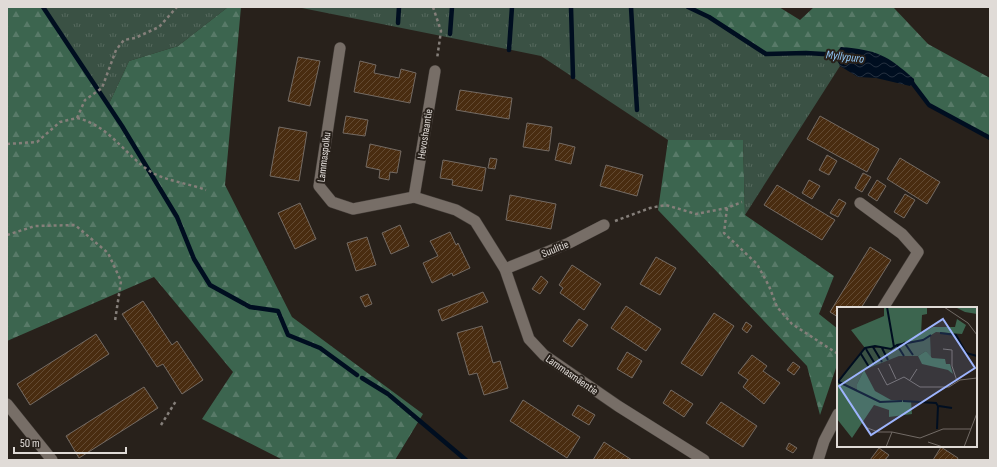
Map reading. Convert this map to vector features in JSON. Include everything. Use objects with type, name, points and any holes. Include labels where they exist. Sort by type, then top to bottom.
[{"type":"street","name":"Lammaspolku","points":[[340,48],[319,186],[332,202],[353,209],[414,197]]},
{"type":"street","name":"Hevoshaantie","points":[[414,197],[435,71]]},
{"type":"street","name":"Lammasmäentie","points":[[414,197],[456,210],[475,222],[505,269],[529,339],[544,356],[618,406],[704,460]]},
{"type":"street","points":[[860,203],[902,234],[918,252],[884,307]]},
{"type":"street","name":"Suulitie","points":[[505,269],[569,243],[604,225]]},
{"type":"street","points":[[7,404],[52,460]]},
{"type":"street","points":[[818,460],[824,441],[837,416]]},
{"type":"path","points":[[77,118],[85,100],[102,88],[116,50],[124,40],[135,38],[159,27],[177,7]]},
{"type":"path","points":[[433,7],[441,31],[435,71]]},
{"type":"path","points":[[7,144],[37,142],[60,122],[77,118],[96,125],[148,170],[206,190]]},
{"type":"path","points":[[604,225],[650,208],[666,206],[696,214],[727,208],[742,202]]},
{"type":"path","points":[[727,208],[724,233],[757,264],[769,286],[777,307],[792,324],[837,353]]},
{"type":"path","points":[[7,235],[35,226],[75,225],[108,253],[121,281],[115,321]]},
{"type":"path","points":[[162,425],[176,401]]},
{"type":"green space","points":[[7,7],[43,7],[108,106],[129,61],[178,46],[228,7],[241,7],[225,185],[292,317],[423,414],[395,460],[283,460],[202,419],[233,372],[154,277],[7,341]]},
{"type":"green space","points":[[43,7],[228,7],[178,46],[129,61],[108,106]]},
{"type":"green space","points":[[297,7],[688,7],[709,17],[766,54],[806,53],[835,55],[840,66],[745,215],[743,140],[668,140],[541,56]]},
{"type":"green space","points":[[688,7],[779,7],[800,20],[814,7],[894,8],[928,44],[990,78],[990,138],[957,122],[933,106],[923,98],[917,89],[914,79],[841,47],[835,55],[806,53],[766,54],[710,17]]},
{"type":"green space","points":[[668,140],[743,140],[745,215],[834,276],[819,314],[837,328],[837,365],[820,415],[807,366],[658,210]]},
{"type":"water","points":[[841,47],[873,52],[889,59],[914,79],[914,84],[910,86],[876,78],[858,77],[840,66],[835,55]]},
{"type":"building","points":[[298,57],[320,61],[310,106],[288,101]]},
{"type":"building","points":[[360,61],[376,65],[374,73],[399,78],[401,69],[416,73],[410,103],[354,92]]},
{"type":"building","points":[[460,90],[512,98],[509,119],[456,110]]},
{"type":"building","points":[[346,116],[368,120],[365,136],[343,133]]},
{"type":"building","points":[[820,116],[879,149],[867,172],[807,139]]},
{"type":"building","points":[[527,123],[552,127],[549,151],[523,147]]},
{"type":"building","points":[[279,127],[307,132],[299,181],[270,176]]},
{"type":"building","points":[[559,143],[575,147],[571,164],[555,160]]},
{"type":"building","points":[[370,144],[401,151],[397,173],[390,172],[389,180],[379,178],[380,170],[366,167]]},
{"type":"building","points":[[827,155],[837,161],[829,175],[819,170]]},
{"type":"building","points":[[490,158],[497,159],[495,169],[488,168]]},
{"type":"building","points":[[900,158],[940,182],[927,204],[887,179]]},
{"type":"building","points":[[443,160],[486,168],[482,191],[452,185],[453,180],[440,178]]},
{"type":"building","points":[[606,165],[643,175],[637,196],[600,186]]},
{"type":"building","points":[[863,173],[871,177],[862,192],[855,188]]},
{"type":"building","points":[[809,180],[820,186],[812,199],[802,193]]},
{"type":"building","points":[[877,180],[886,186],[877,201],[868,195]]},
{"type":"building","points":[[777,185],[835,220],[822,240],[764,205]]},
{"type":"building","points":[[905,194],[915,200],[904,218],[894,212]]},
{"type":"building","points":[[510,195],[556,204],[551,229],[506,220]]},
{"type":"building","points":[[839,199],[846,203],[838,217],[830,213]]},
{"type":"building","points":[[300,203],[316,239],[295,249],[278,213]]},
{"type":"building","points":[[400,225],[409,246],[391,254],[382,233]]},
{"type":"building","points":[[450,232],[456,245],[458,243],[470,268],[453,276],[452,273],[432,283],[423,263],[438,256],[430,241]]},
{"type":"building","points":[[367,237],[376,265],[356,271],[347,243]]},
{"type":"building","points":[[870,247],[891,260],[862,307],[837,307],[837,316],[830,312]]},
{"type":"building","points":[[656,257],[676,268],[660,295],[640,284]]},
{"type":"building","points":[[572,265],[601,284],[584,310],[560,293],[563,288],[559,285]]},
{"type":"building","points":[[541,276],[548,282],[540,294],[532,289]]},
{"type":"building","points":[[483,292],[488,302],[442,321],[438,310]]},
{"type":"building","points":[[368,294],[372,304],[365,307],[360,297]]},
{"type":"building","points":[[143,301],[172,345],[177,341],[203,380],[182,394],[163,364],[157,367],[122,314]]},
{"type":"building","points":[[626,306],[661,329],[646,351],[611,328]]},
{"type":"building","points":[[714,313],[734,326],[702,376],[681,363]]},
{"type":"building","points":[[579,319],[588,325],[572,347],[563,341]]},
{"type":"building","points":[[746,322],[752,326],[747,333],[742,329]]},
{"type":"building","points":[[482,326],[493,363],[500,361],[508,388],[484,395],[477,373],[469,375],[457,333]]},
{"type":"building","points":[[96,334],[109,354],[30,405],[17,384]]},
{"type":"building","points":[[627,352],[642,361],[632,378],[617,369]]},
{"type":"building","points":[[752,355],[767,366],[763,371],[780,383],[764,404],[743,387],[748,380],[738,373]]},
{"type":"building","points":[[793,362],[800,367],[794,375],[787,370]]},
{"type":"building","points":[[144,387],[158,408],[79,458],[66,436]]},
{"type":"building","points":[[671,390],[693,404],[684,417],[663,403]]},
{"type":"building","points":[[523,400],[580,437],[567,458],[510,421]]},
{"type":"building","points":[[721,402],[757,426],[743,447],[706,423]]},
{"type":"building","points":[[578,405],[595,415],[589,425],[572,415]]},
{"type":"building","points":[[604,442],[632,460],[593,460]]},
{"type":"building","points":[[789,443],[797,448],[793,453],[786,449]]},
{"type":"building","points":[[941,447],[958,458],[957,460],[933,460]]},
{"type":"building","points":[[879,448],[889,455],[885,460],[870,460]]},
{"type":"waterway","points":[[43,7],[122,126],[177,217],[194,259],[210,285],[250,307],[278,311],[288,335],[320,348],[357,375]]},
{"type":"waterway","points":[[398,23],[399,7]]},
{"type":"waterway","points":[[450,34],[452,7]]},
{"type":"waterway","points":[[509,50],[512,7]]},
{"type":"waterway","points":[[571,7],[573,77]]},
{"type":"waterway","points":[[631,7],[637,110]]},
{"type":"waterway","name":"Myllypuro","points":[[688,7],[709,17],[766,54],[806,53],[841,55]]},
{"type":"waterway","name":"Myllypuro","points":[[910,80],[929,105],[990,138]]},
{"type":"waterway","points":[[362,378],[388,394],[466,460]]}]
